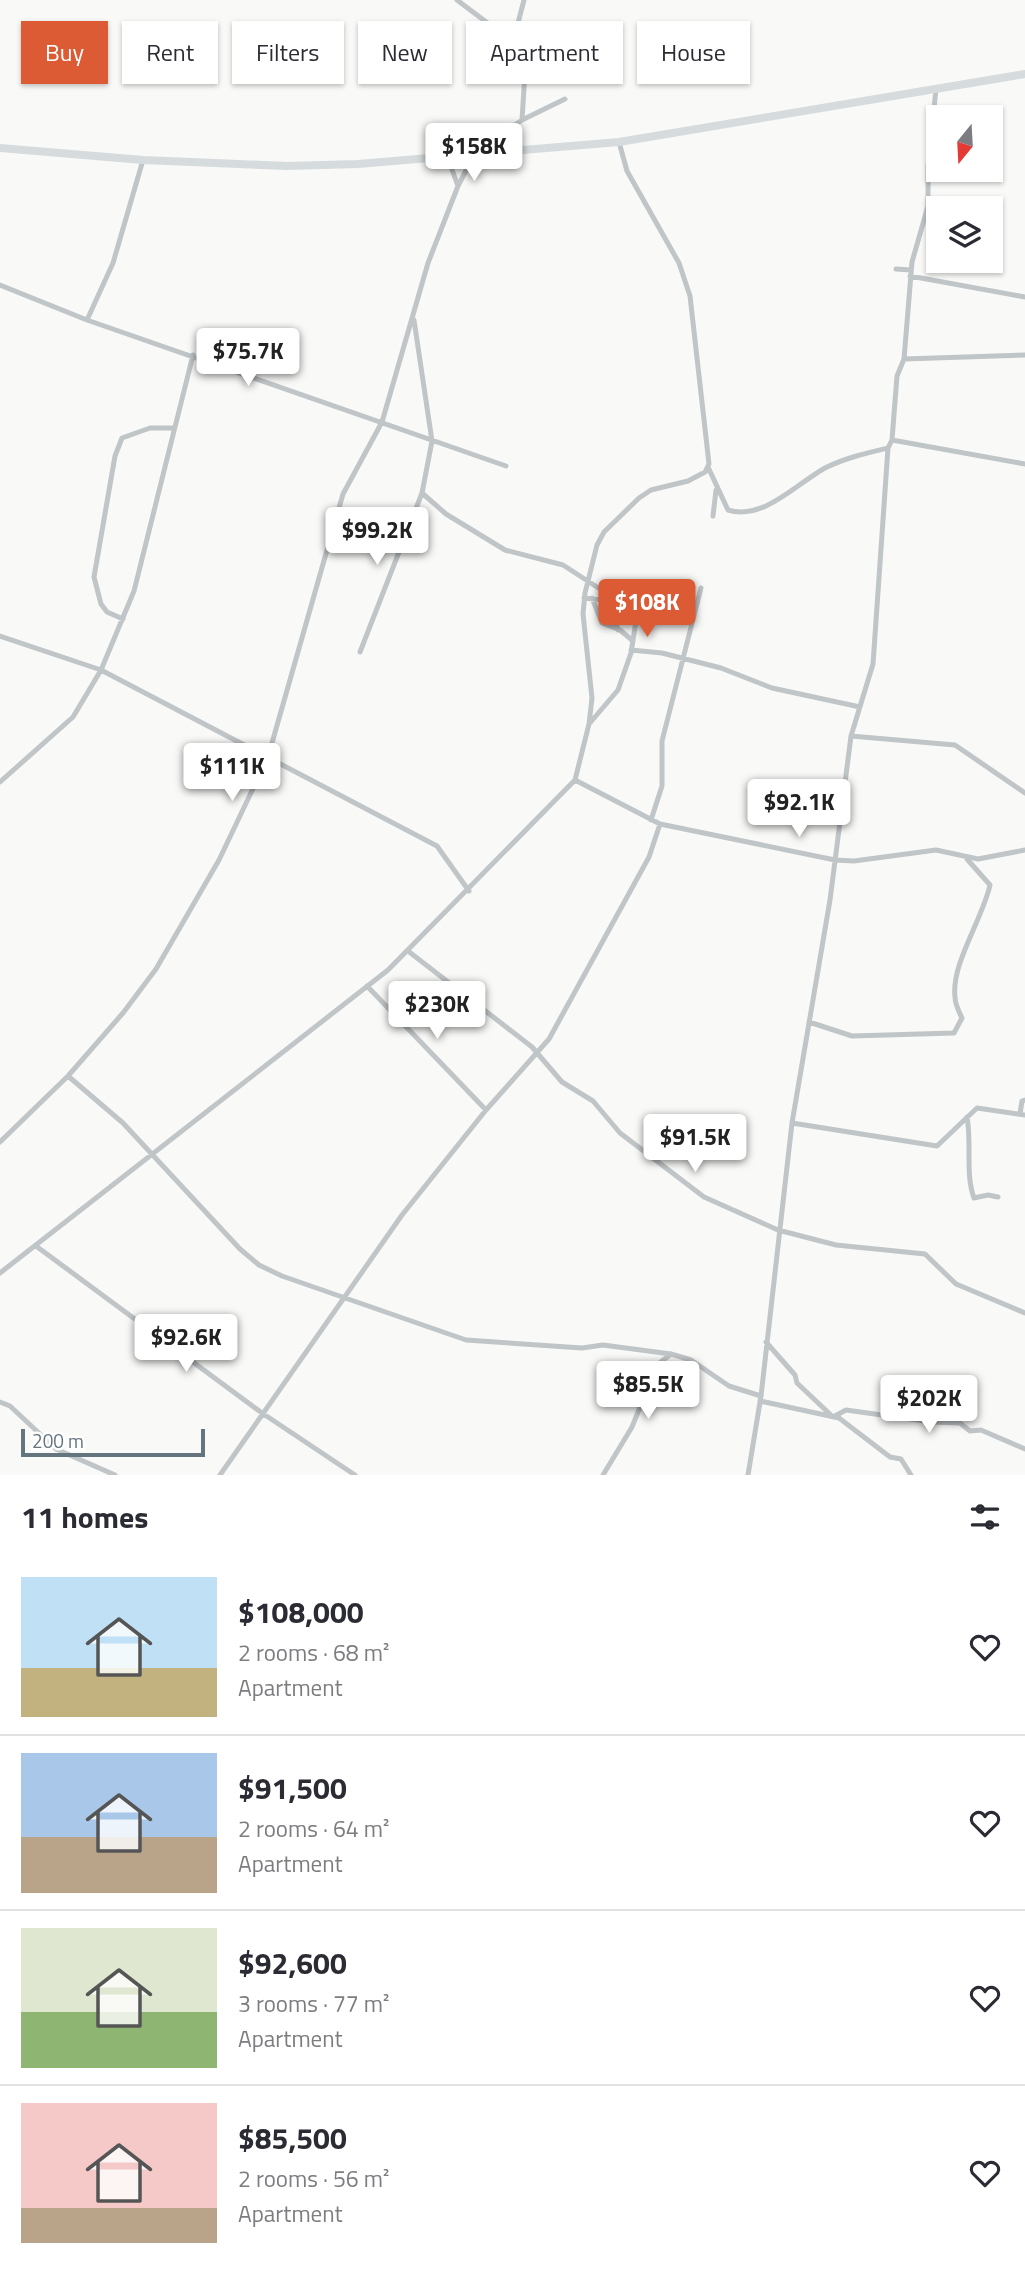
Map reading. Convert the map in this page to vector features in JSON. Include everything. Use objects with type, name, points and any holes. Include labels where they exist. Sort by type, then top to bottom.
[{"type":"main road","points":[[0,148],[143,160],[287,166],[447,156],[618,142],[1025,74]]},
{"type":"street","points":[[457,0],[485,21]]},
{"type":"street","points":[[518,21],[524,0]]},
{"type":"street","points":[[522,120],[523,84]]},
{"type":"street","points":[[748,1475],[760,1398],[792,1123],[835,860],[851,736],[873,664],[888,449],[892,439],[897,376],[904,359],[910,273],[928,206],[928,166],[936,89]]},
{"type":"street","points":[[0,1142],[68,1076],[123,1013],[156,969],[219,860],[268,757],[343,494],[382,422],[414,319],[428,263],[458,186],[475,153],[522,120],[565,99]]},
{"type":"street","points":[[0,1273],[408,951],[575,780],[589,724],[592,698],[584,636],[584,598],[597,545],[618,517],[651,491],[688,481],[705,472],[710,455],[699,398],[690,296],[679,263],[627,171],[618,142]]},
{"type":"street","points":[[447,156],[458,186]]},
{"type":"street","points":[[87,320],[113,263],[143,160]]},
{"type":"street","points":[[895,269],[1025,297]]},
{"type":"street","points":[[0,285],[87,320],[506,466]]},
{"type":"street","points":[[360,652],[422,493],[432,441],[414,319]]},
{"type":"street","points":[[0,782],[73,717],[101,670],[134,591],[193,355]]},
{"type":"street","points":[[904,359],[1025,355]]},
{"type":"street","points":[[123,619],[107,612],[101,604],[94,577],[115,456],[122,438],[150,428],[173,428]]},
{"type":"street","points":[[892,439],[1025,464]]},
{"type":"street","points":[[708,467],[716,490],[728,510],[751,512],[789,494],[825,469],[888,449]]},
{"type":"street","points":[[713,516],[716,490]]},
{"type":"street","points":[[422,493],[446,514],[505,550],[563,565],[600,589],[608,601],[618,630]]},
{"type":"street","points":[[651,820],[662,786],[662,741],[701,588]]},
{"type":"street","points":[[584,598],[631,603],[638,608],[631,650],[618,690],[589,724]]},
{"type":"street","points":[[592,598],[602,623],[633,641]]},
{"type":"street","points":[[0,636],[101,670],[437,846],[469,891]]},
{"type":"street","points":[[631,650],[682,658],[721,668],[772,688],[860,707]]},
{"type":"street","points":[[851,736],[955,745],[1025,793]]},
{"type":"street","points":[[575,780],[660,824],[835,860],[854,861],[936,850],[978,859],[1025,850]]},
{"type":"street","points":[[220,1475],[402,1215],[486,1110],[550,1039],[649,857],[660,824]]},
{"type":"street","points":[[809,1022],[852,1036],[954,1033],[962,1018],[954,996],[960,970],[985,909],[990,885],[966,858]]},
{"type":"street","points":[[408,951],[537,1054],[562,1082],[593,1101],[620,1133],[704,1197],[778,1230],[836,1245],[925,1254],[956,1284],[1025,1313]]},
{"type":"street","points":[[367,986],[486,1110]]},
{"type":"street","points":[[68,1076],[123,1123],[240,1250],[259,1265],[466,1339],[582,1349],[603,1345],[671,1354],[691,1360],[729,1386],[760,1398],[832,1417],[864,1435],[890,1457],[901,1459],[911,1475]]},
{"type":"street","points":[[792,1123],[937,1146],[977,1108],[1023,1114],[1022,1101],[1025,1100]]},
{"type":"street","points":[[967,1117],[971,1150],[970,1188],[974,1198],[988,1195],[998,1197]]},
{"type":"street","points":[[36,1246],[262,1413],[355,1475]]},
{"type":"street","points":[[766,1342],[795,1376],[797,1383],[832,1417]]},
{"type":"street","points":[[603,1475],[632,1427],[657,1365],[671,1354]]},
{"type":"street","points":[[0,1402],[18,1412],[55,1449],[115,1475]]},
{"type":"street","points":[[832,1417],[846,1410],[960,1423],[970,1431],[988,1432],[1025,1449]]}]
